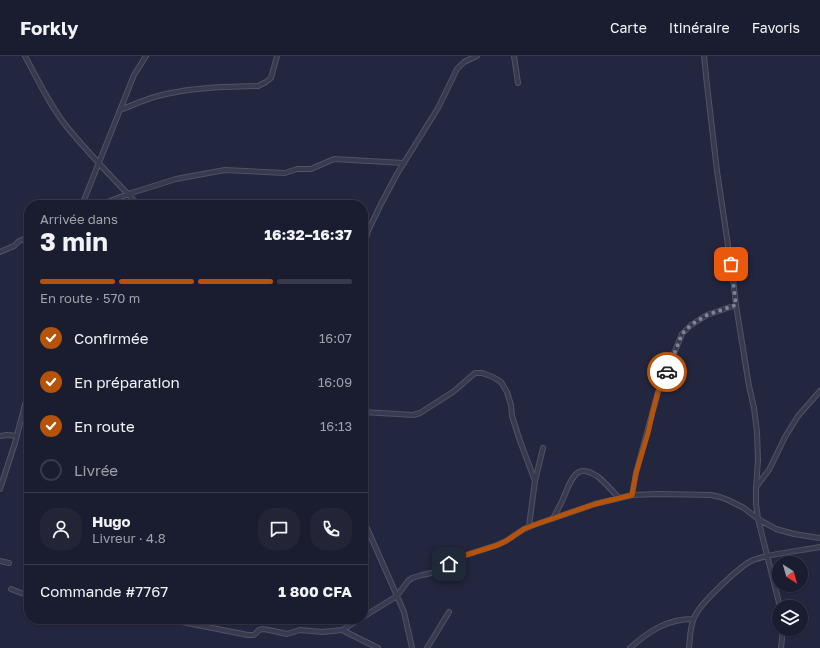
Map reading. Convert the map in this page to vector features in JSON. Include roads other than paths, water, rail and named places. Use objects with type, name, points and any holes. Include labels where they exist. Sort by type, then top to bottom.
[{"type":"street","points":[[26,56],[42,87],[66,126],[98,164],[133,200]]},
{"type":"street","points":[[84,200],[134,74],[146,56]]},
{"type":"street","points":[[120,110],[146,99],[166,93],[188,90],[258,86],[271,78],[277,56]]},
{"type":"street","points":[[368,231],[404,163],[438,108],[457,69],[464,62],[477,56]]},
{"type":"street","points":[[514,56],[518,83]]},
{"type":"street","points":[[704,56],[716,163],[736,305],[757,432],[758,460],[756,504],[758,519],[778,600]]},
{"type":"street","points":[[113,200],[176,179],[224,170],[285,173],[297,169],[311,169],[334,159],[404,163]]},
{"type":"street","points":[[0,252],[14,246],[24,238]]},
{"type":"street","points":[[632,495],[636,473],[658,392],[682,334],[691,325],[707,315],[736,305]]},
{"type":"street","points":[[368,412],[413,415],[420,413],[453,392],[475,373],[482,373],[493,377],[501,382],[507,392],[511,405],[512,416],[535,481]]},
{"type":"street","points":[[756,488],[770,470],[785,437],[798,416],[820,391]]},
{"type":"street","points":[[0,489],[24,409]]},
{"type":"street","points":[[0,436],[17,436]]},
{"type":"street","points":[[529,526],[535,481],[543,448]]},
{"type":"street","points":[[552,518],[560,507],[572,480],[577,473],[581,471],[592,473],[598,477],[619,498]]},
{"type":"street","points":[[368,614],[397,596],[412,578],[422,574],[436,572],[452,561],[463,556],[498,545],[529,526],[595,504],[632,495],[658,494],[716,496],[744,508],[758,519],[776,529],[794,534],[820,538]]},
{"type":"street","points":[[368,530],[404,612],[412,648]]},
{"type":"street","points":[[689,648],[693,619],[696,613],[704,602],[728,579],[747,564],[754,560],[768,556],[820,548]]},
{"type":"street","points":[[0,562],[10,564]]},
{"type":"street","points":[[11,589],[24,594]]},
{"type":"street","points":[[427,648],[449,612]]},
{"type":"street","points":[[630,648],[640,638],[671,621],[693,619]]},
{"type":"street","points":[[192,624],[248,635],[254,635],[259,630],[263,629],[288,634],[300,630],[323,632],[342,630],[352,624]]},
{"type":"street","points":[[342,630],[378,648]]},
{"type":"street","points":[[781,648],[782,636]]}]
